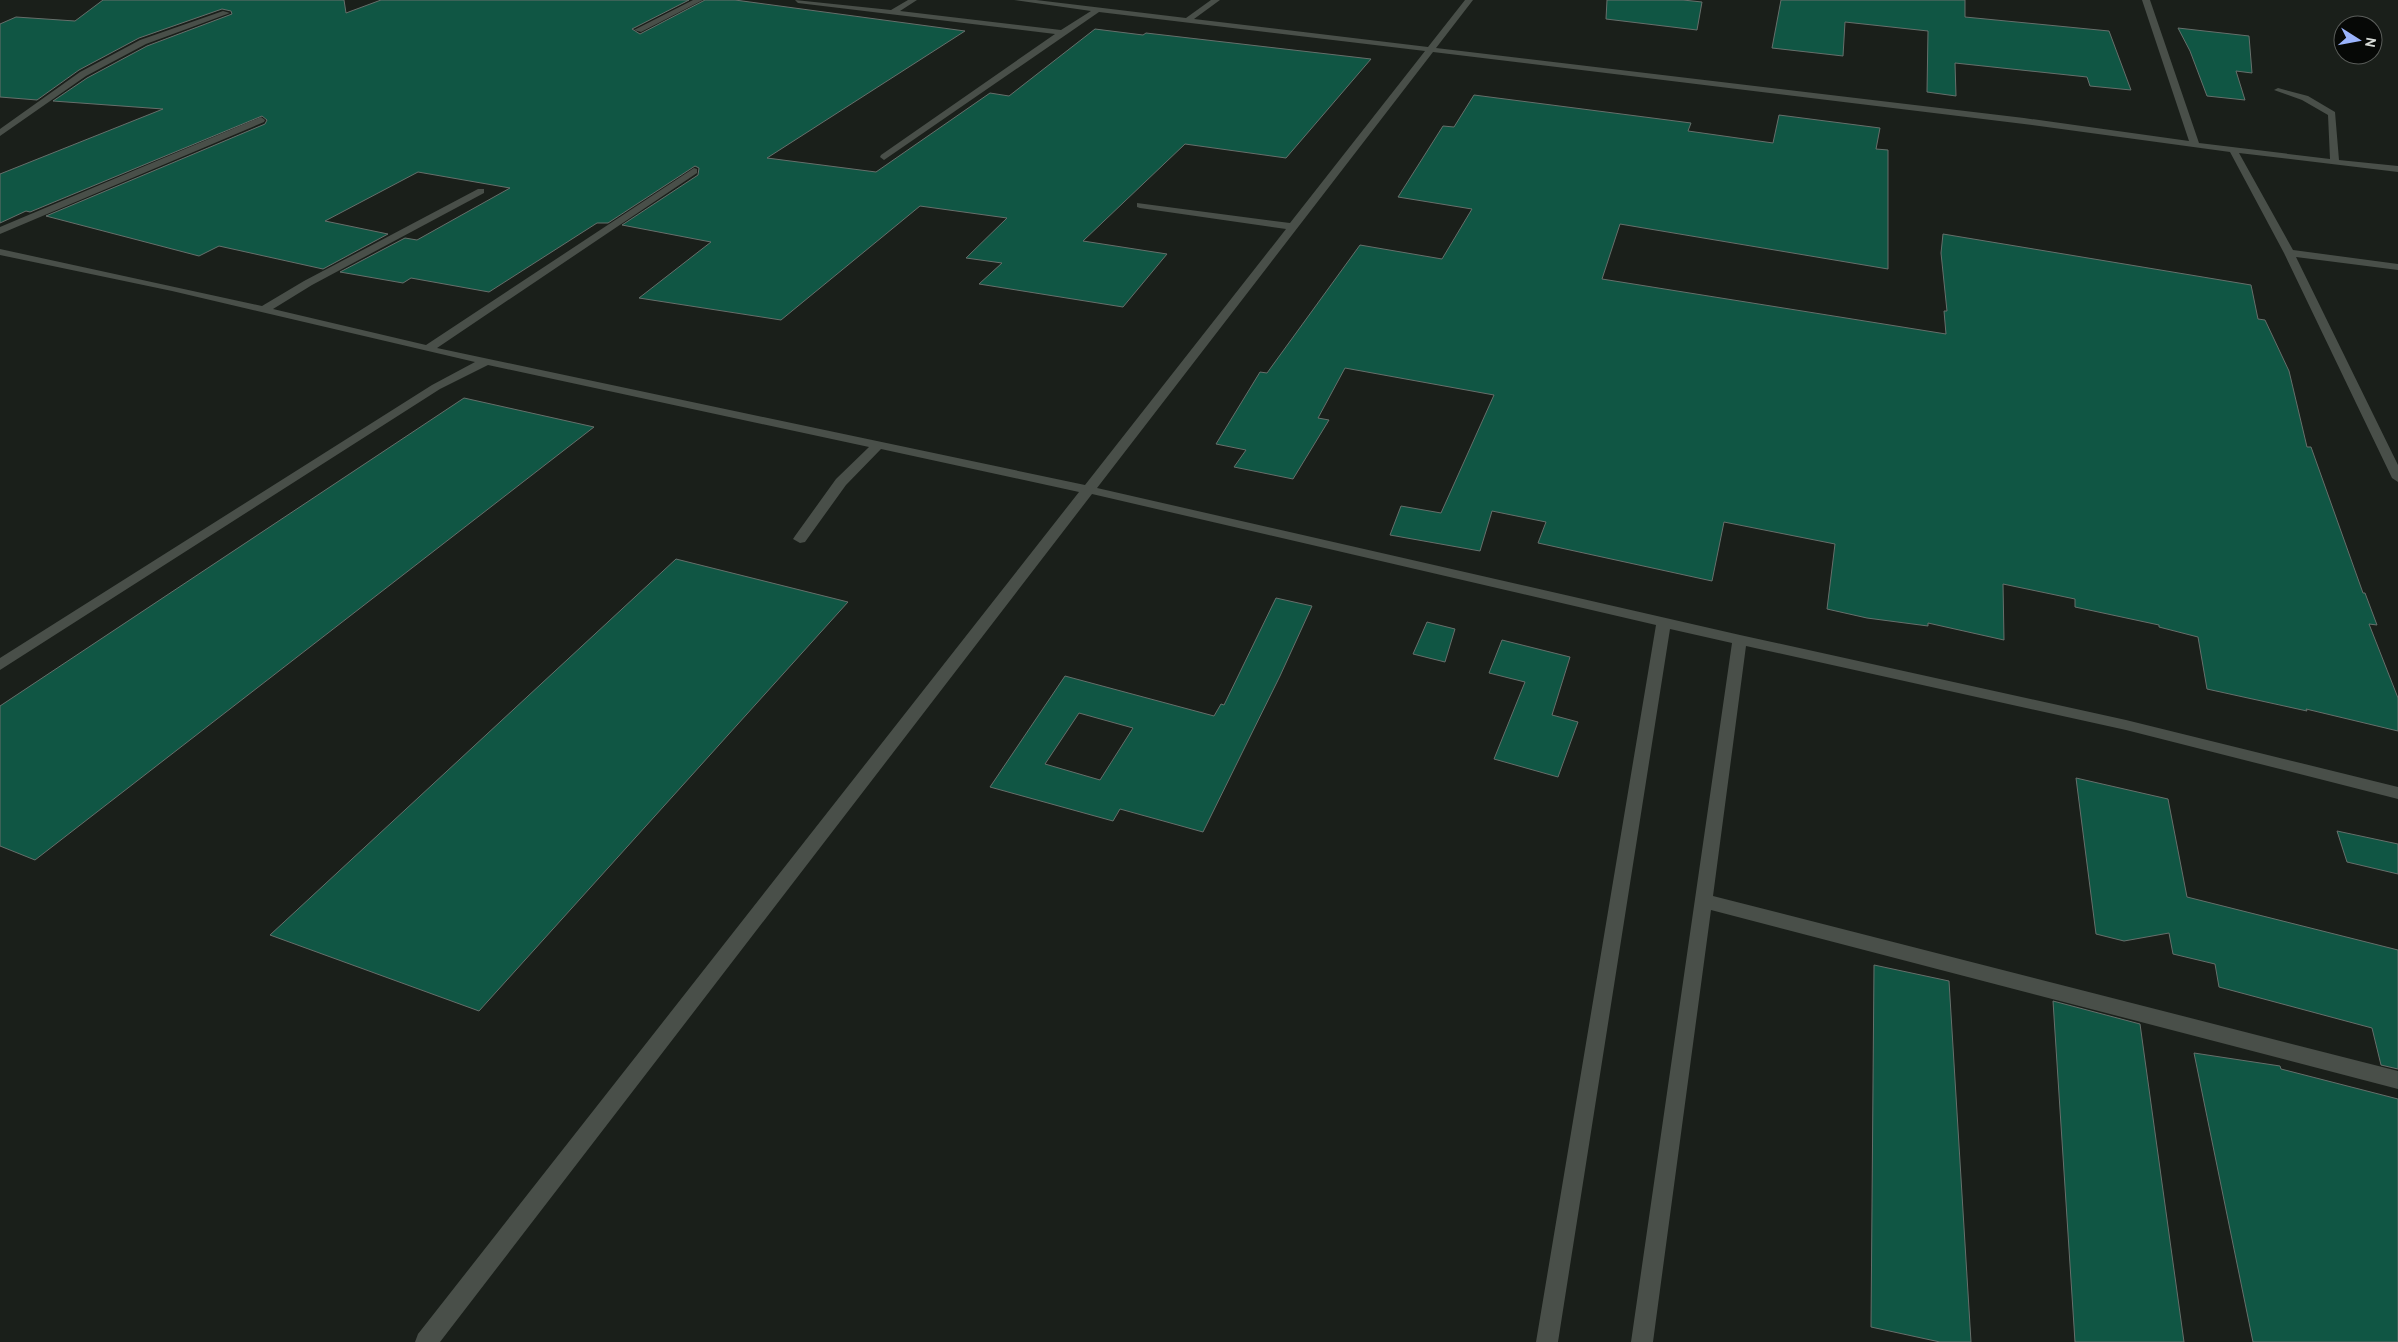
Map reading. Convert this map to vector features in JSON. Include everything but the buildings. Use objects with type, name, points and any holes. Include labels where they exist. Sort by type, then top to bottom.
[{"type":"street","points":[[638,30],[699,0]]},
{"type":"street","points":[[893,12],[913,0]]},
{"type":"street","points":[[1018,0],[2024,121],[2233,150],[2398,169]]},
{"type":"street","points":[[1188,19],[1216,0]]},
{"type":"street","points":[[426,1342],[1469,0]]},
{"type":"street","points":[[2146,0],[2195,144]]},
{"type":"street","points":[[798,1],[1063,33]]},
{"type":"street","points":[[884,157],[1099,9]]},
{"type":"street","points":[[0,133],[83,74],[142,42],[226,13]]},
{"type":"street","points":[[2278,90],[2305,98],[2332,114],[2335,161]]},
{"type":"street","points":[[0,231],[261,120]]},
{"type":"street","points":[[2233,150],[2289,253],[2398,478]]},
{"type":"street","points":[[428,349],[694,171]]},
{"type":"street","points":[[264,310],[308,283],[481,191]]},
{"type":"street","points":[[1140,205],[1294,227]]},
{"type":"street","points":[[0,252],[172,288],[485,362],[1090,490],[1664,623],[2126,725],[2398,793]]},
{"type":"street","points":[[2289,253],[2398,267]]},
{"type":"street","points":[[0,665],[436,387],[485,362]]},
{"type":"street","points":[[800,539],[841,482],[878,445]]},
{"type":"street","points":[[1547,1342],[1664,623]]},
{"type":"street","points":[[1642,1342],[1740,640]]},
{"type":"street","points":[[1704,901],[2398,1080]]}]
